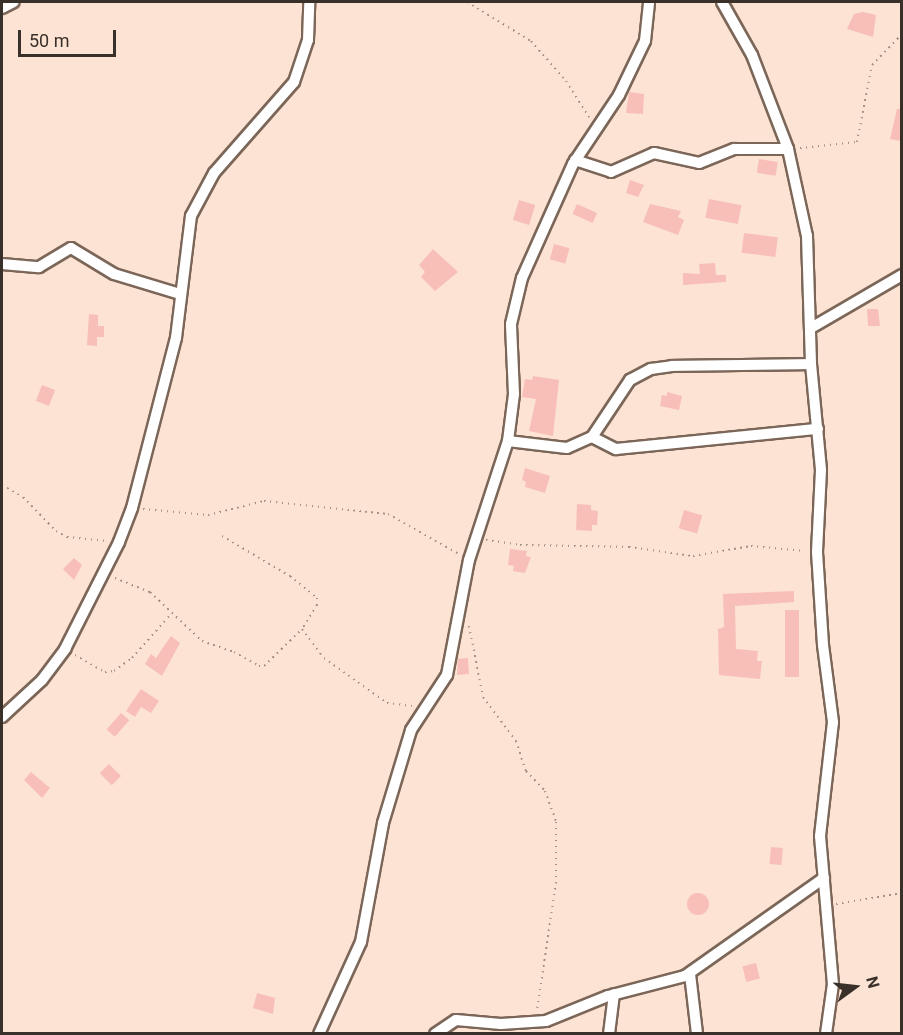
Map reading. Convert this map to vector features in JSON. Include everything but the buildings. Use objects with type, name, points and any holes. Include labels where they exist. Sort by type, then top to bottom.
[{"type":"street","points":[[2,8],[14,2]]},
{"type":"street","points":[[2,717],[15,706],[65,650],[119,542],[132,508],[176,338],[191,216],[202,191],[294,82],[308,40],[309,2]]},
{"type":"street","points":[[319,1034],[361,942],[383,823],[411,730],[447,675],[469,560],[508,441],[514,394],[511,324],[522,278],[575,160],[620,95],[645,41],[649,2]]},
{"type":"street","points":[[722,2],[752,55],[789,149],[806,228],[812,364],[821,470],[817,552],[823,645],[833,722],[821,818],[833,984],[826,1034]]},
{"type":"street","points":[[575,160],[610,172],[654,153],[699,163],[734,149],[789,149]]},
{"type":"street","points":[[2,264],[39,267],[71,248],[114,274],[180,294]]},
{"type":"street","points":[[812,328],[902,275]]},
{"type":"street","points":[[508,441],[567,448],[592,437],[630,380],[651,369],[672,366],[812,364]]},
{"type":"street","points":[[592,437],[616,449],[704,437],[818,429]]},
{"type":"street","points":[[2,707],[15,706]]},
{"type":"street","points":[[435,1034],[456,1020],[534,1023],[559,1018],[614,994],[690,974],[824,878]]},
{"type":"street","points":[[690,974],[697,1034]]},
{"type":"street","points":[[609,1034],[614,994]]},
{"type":"path","points":[[467,2],[531,41],[566,81],[596,128]]},
{"type":"path","points":[[789,149],[858,142],[872,65],[902,34]]},
{"type":"path","points":[[2,485],[13,489],[46,524],[67,537],[119,542]]},
{"type":"path","points":[[132,508],[208,515],[264,501],[388,514],[408,522],[469,560]]},
{"type":"path","points":[[104,574],[145,588],[170,615],[202,641],[262,667],[302,629],[317,605],[314,595],[290,576],[222,536]]},
{"type":"path","points":[[478,537],[520,545],[629,547],[693,556],[751,546],[817,552]]},
{"type":"path","points":[[65,650],[110,672],[132,657],[170,615]]},
{"type":"path","points":[[467,619],[483,697],[516,741],[526,771],[545,791],[556,822],[556,882],[534,1023]]},
{"type":"path","points":[[302,629],[324,658],[387,703],[410,706],[432,700]]},
{"type":"path","points":[[828,905],[902,892]]}]
